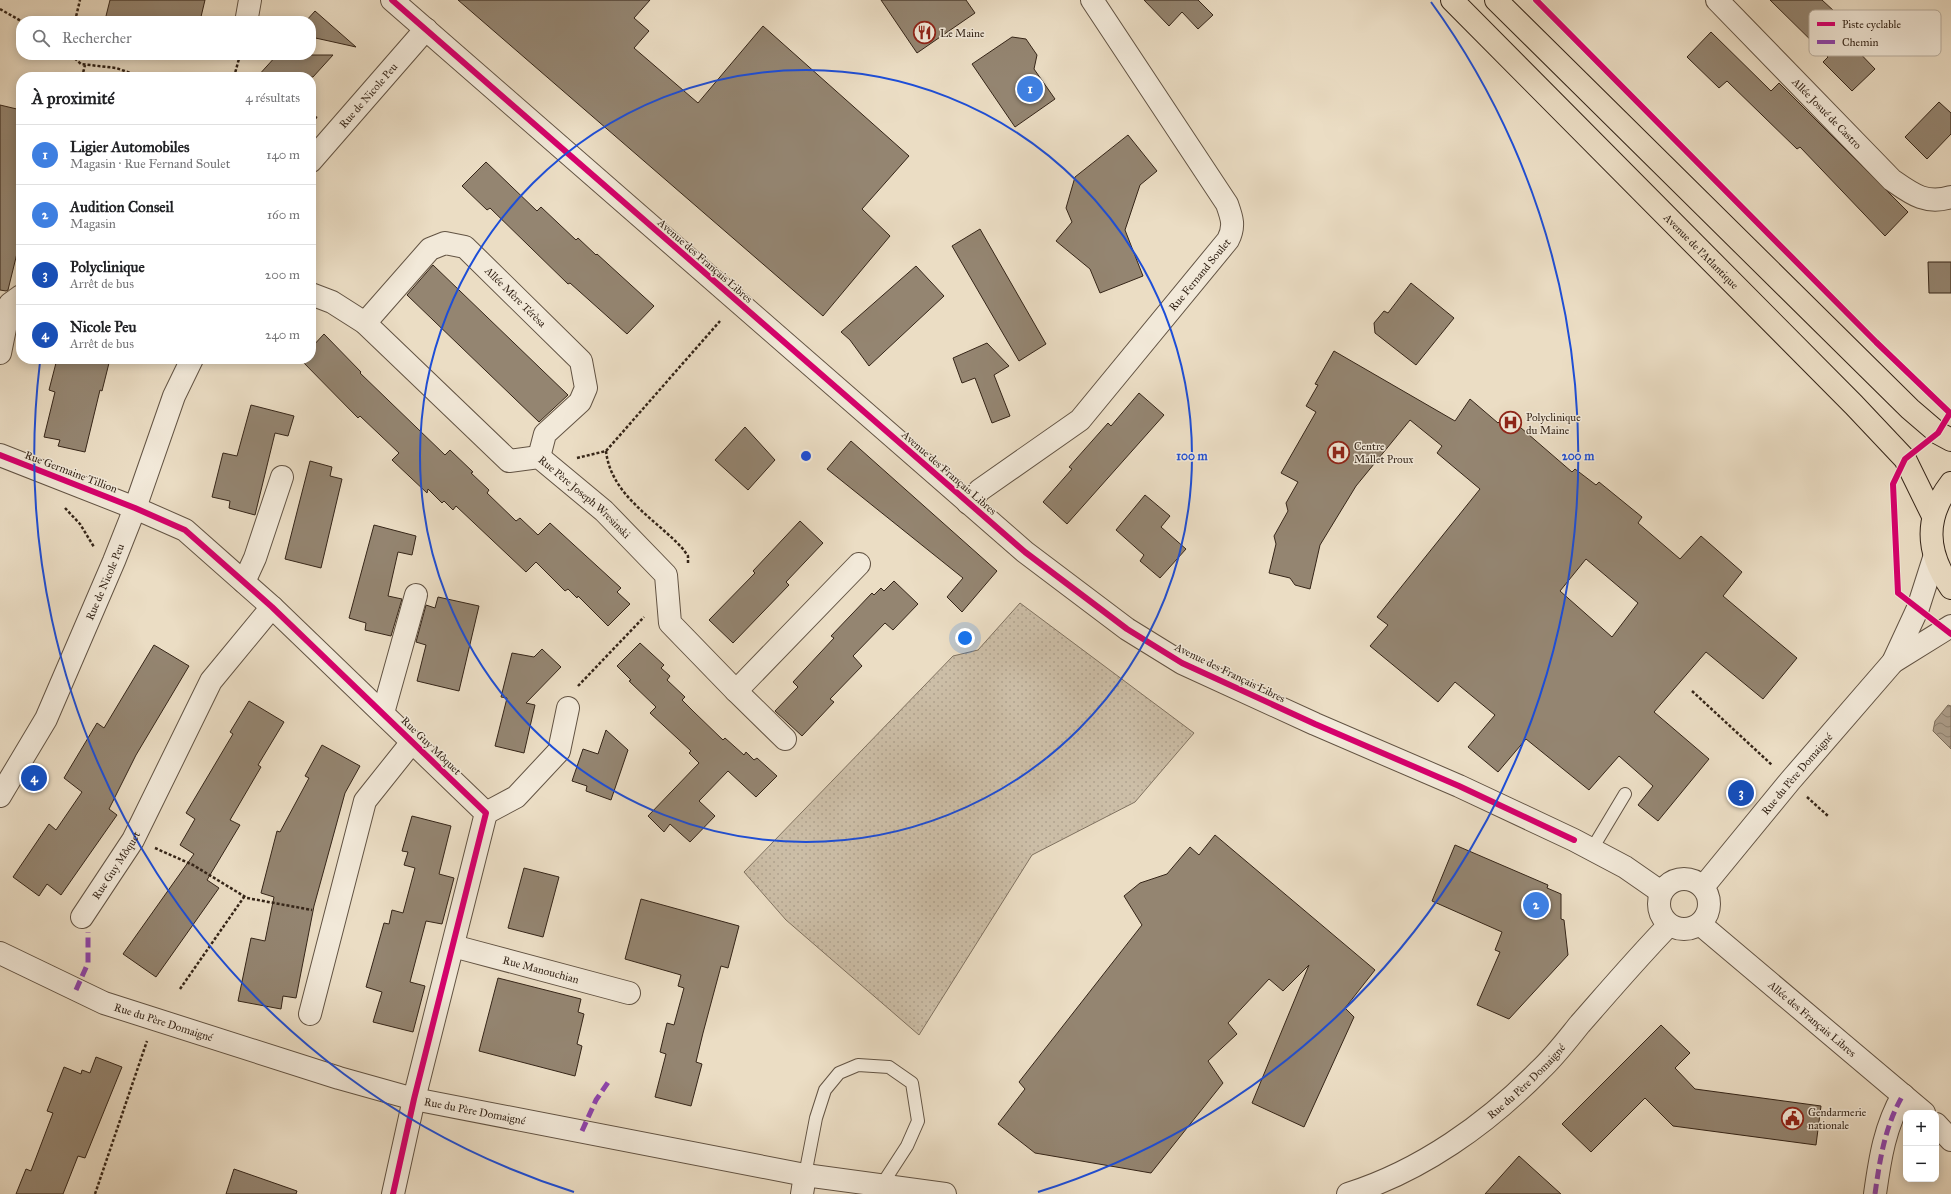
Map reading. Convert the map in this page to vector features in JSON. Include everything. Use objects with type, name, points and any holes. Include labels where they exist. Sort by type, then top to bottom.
[{"type":"main road","name":"Avenue de l'Atlantique","points":[[1452,0],[1854,405],[1905,459],[1933,516]]},
{"type":"main road","points":[[1496,0],[1910,409],[1938,433],[1951,440]]},
{"type":"main road","points":[[1951,483],[1942,495],[1933,516],[1931,537],[1934,558],[1943,577],[1951,588]]},
{"type":"street","name":"Avenue des Français Libres","points":[[392,0],[1025,552],[1127,629],[1182,663],[1315,724],[1459,786],[1592,849],[1626,867],[1661,892]]},
{"type":"street","name":"Rue Fernand Soulet","points":[[968,503],[980,490],[1080,420],[1219,251],[1233,231],[1233,221],[1226,204],[1092,0]]},
{"type":"street","name":"Allée Josué de Castro","points":[[1717,0],[1892,180],[1914,196],[1938,201],[1951,197]]},
{"type":"street","name":"Rue de Nicole Peu","points":[[316,155],[426,29]]},
{"type":"street","name":"Allée Mère Térèsa","points":[[365,323],[430,249],[445,243],[464,247],[581,360],[586,388],[580,402],[545,434],[539,457]]},
{"type":"street","name":"Rue Père Joseph Wresinski","points":[[316,296],[332,302],[365,323],[509,461],[539,457],[604,511],[666,575],[670,623],[785,739]]},
{"type":"street","points":[[0,352],[10,304],[16,300]]},
{"type":"street","name":"Rue de Nicole Peu","points":[[0,796],[46,719],[135,508],[174,396],[190,364]]},
{"type":"street","name":"Rue Germaine Tillion","points":[[0,455],[135,508]]},
{"type":"street","points":[[244,582],[255,558],[282,477]]},
{"type":"street","name":"Rue Guy Môquet","points":[[135,508],[185,530],[272,607],[486,813]]},
{"type":"street","name":"Rue du Père Domaigné","points":[[1703,887],[1790,781],[1893,662],[1918,608],[1934,558]]},
{"type":"street","points":[[736,691],[859,564]]},
{"type":"street","points":[[383,713],[416,596]]},
{"type":"street","name":"Rue Guy Môquet","points":[[82,918],[133,840],[211,681],[272,607]]},
{"type":"street","name":"Rue du Père Domaigné","points":[[1893,662],[1951,626]]},
{"type":"street","points":[[393,1194],[414,1099],[486,813],[516,797],[559,751],[568,708]]},
{"type":"street","name":"Rue Guy Môquet","points":[[310,1014],[365,800],[412,742]]},
{"type":"street","points":[[1681,879],[1689,879],[1703,887],[1708,898],[1708,910],[1705,918],[1700,924],[1685,930],[1677,929],[1669,925],[1660,914],[1658,907],[1661,892],[1666,886],[1681,879]]},
{"type":"street","name":"Allée des Français Libres","points":[[1700,924],[1921,1110]]},
{"type":"street","name":"Rue du Père Domaigné","points":[[1348,1194],[1407,1170],[1471,1131],[1508,1100],[1541,1070],[1638,957],[1669,925]]},
{"type":"street","name":"Rue Manouchian","points":[[453,946],[629,993]]},
{"type":"street","name":"Rue du Père Domaigné","points":[[0,954],[104,1003],[339,1078],[414,1099],[804,1184],[881,1186],[945,1194]]},
{"type":"street","points":[[1875,1194],[1882,1148],[1898,1105],[1904,1095]]},
{"type":"street","points":[[1939,1127],[1951,1140]]},
{"type":"lane","points":[[1592,849],[1626,794]]},
{"type":"lane","points":[[804,1184],[816,1118],[825,1090],[839,1073],[858,1065],[889,1068],[912,1083],[918,1120],[907,1146],[881,1186]]},
{"type":"path","points":[[76,16],[80,0]]},
{"type":"path","points":[[0,9],[16,18]]},
{"type":"path","points":[[78,60],[85,65],[116,68],[128,72]]},
{"type":"path","points":[[235,72],[239,60]]},
{"type":"path","points":[[83,72],[85,65]]},
{"type":"path","points":[[572,460],[606,451],[720,321]]},
{"type":"path","points":[[606,451],[610,469],[618,486],[630,500],[676,541],[686,553],[688,556],[688,565],[685,569]]},
{"type":"path","points":[[63,506],[80,524],[96,551]]},
{"type":"path","points":[[568,708],[578,686],[646,615]]},
{"type":"path","points":[[1692,691],[1828,816]]},
{"type":"path","points":[[152,847],[193,865],[244,897],[314,911]]},
{"type":"path","points":[[180,989],[244,897]]},
{"type":"path","points":[[95,1194],[148,1041]]},
{"type":"shaded area","points":[[1020,603],[1194,733],[1135,802],[1032,855],[919,1035],[786,920],[744,872],[953,656],[978,650]]},
{"type":"water","points":[[1948,705],[1951,706],[1951,749],[1933,731],[1935,721]]},
{"type":"building","points":[[110,0],[205,0],[201,16],[106,16]]},
{"type":"building","points":[[458,0],[650,0],[634,18],[649,31],[634,48],[698,103],[763,26],[909,156],[862,209],[890,236],[823,316]]},
{"type":"building","name":"Le Maine","points":[[881,0],[966,0],[975,13],[917,53]]},
{"type":"building","points":[[1144,0],[1198,0],[1213,15],[1198,29],[1182,12],[1169,26]]},
{"type":"building","points":[[1770,0],[1822,0],[1833,10],[1809,10],[1809,38]]},
{"type":"building","points":[[315,11],[356,47],[316,38],[316,16],[310,16]]},
{"type":"building","points":[[1711,32],[1771,91],[1779,83],[1908,212],[1885,236],[1800,147],[1797,149],[1727,81],[1719,88],[1687,57]]},
{"type":"building","points":[[1012,37],[1026,39],[1037,55],[1034,69],[1055,99],[1015,127],[972,64]]},
{"type":"building","points":[[316,55],[333,55],[316,74],[316,72],[262,72],[272,60],[316,60]]},
{"type":"building","points":[[1827,56],[1863,56],[1875,69],[1852,91],[1823,62],[1828,57]]},
{"type":"building","points":[[1939,102],[1951,113],[1951,134],[1927,159],[1905,137]]},
{"type":"building","points":[[0,105],[16,109],[16,257],[8,290],[0,290]]},
{"type":"building","points":[[1128,135],[1157,171],[1140,185],[1125,230],[1143,276],[1100,293],[1090,269],[1056,241],[1072,222],[1066,208],[1075,177]]},
{"type":"building","points":[[486,162],[537,211],[541,207],[576,240],[578,238],[596,255],[597,254],[654,306],[627,334],[570,283],[568,284],[490,208],[487,210],[462,186]]},
{"type":"building","points":[[980,229],[1046,344],[1019,361],[952,246]]},
{"type":"building","points":[[1928,262],[1951,262],[1951,293],[1929,293]]},
{"type":"building","points":[[433,265],[568,395],[539,422],[407,295]]},
{"type":"building","points":[[916,266],[944,296],[869,366],[850,340],[841,332]]},
{"type":"building","points":[[1411,283],[1454,318],[1416,365],[1375,333],[1374,323],[1384,311],[1388,313]]},
{"type":"building","points":[[324,334],[361,372],[360,373],[445,455],[450,450],[473,472],[471,473],[489,490],[487,493],[516,521],[520,518],[538,535],[550,523],[621,588],[617,592],[630,604],[608,626],[578,596],[577,598],[568,589],[565,591],[536,562],[526,572],[456,506],[453,510],[444,501],[442,503],[428,489],[427,493],[392,460],[399,453],[360,416],[358,418],[305,364],[316,364],[316,343]]},
{"type":"building","points":[[987,343],[1009,366],[994,375],[1010,416],[992,423],[975,378],[962,383],[953,358]]},
{"type":"building","points":[[1334,351],[1455,421],[1470,399],[1498,423],[1506,415],[1572,472],[1575,469],[1596,485],[1599,482],[1642,517],[1638,523],[1680,559],[1701,536],[1742,572],[1723,596],[1797,658],[1763,699],[1706,652],[1654,712],[1709,759],[1658,821],[1638,805],[1653,786],[1619,756],[1589,790],[1526,739],[1498,772],[1468,747],[1495,715],[1455,682],[1438,702],[1370,646],[1388,625],[1377,617],[1480,489],[1437,453],[1442,446],[1410,420],[1356,486],[1320,545],[1310,589],[1295,585],[1290,578],[1269,573],[1276,544],[1274,536],[1288,511],[1286,503],[1298,482],[1281,473],[1316,412],[1306,406],[1318,385],[1315,384]],"holes":[[[1586,559],[1638,603],[1612,637],[1560,591]]]},
{"type":"building","points":[[56,364],[109,364],[102,391],[100,390],[85,452],[58,446],[60,440],[44,437],[55,392],[49,390]]},
{"type":"building","points":[[1139,393],[1164,415],[1067,524],[1043,502],[1072,469],[1069,467],[1108,423],[1111,426]]},
{"type":"building","points":[[251,405],[294,416],[288,436],[275,433],[255,515],[229,508],[230,501],[212,497],[223,453],[237,456]]},
{"type":"building","points":[[745,427],[775,460],[748,490],[715,460]]},
{"type":"building","points":[[851,441],[997,571],[962,612],[947,597],[963,578],[827,469]]},
{"type":"building","points":[[310,461],[332,467],[330,476],[342,479],[321,568],[285,559]]},
{"type":"building","points":[[1145,495],[1170,516],[1161,527],[1186,549],[1160,578],[1140,561],[1144,555],[1116,530]]},
{"type":"building","points":[[800,521],[823,543],[786,582],[789,585],[733,643],[709,620],[755,573],[753,571]]},
{"type":"building","points":[[374,525],[416,536],[412,555],[398,552],[388,596],[402,599],[391,636],[365,630],[366,623],[349,618]]},
{"type":"building","points":[[894,581],[918,604],[893,630],[885,623],[853,656],[862,666],[830,699],[834,702],[802,736],[775,711],[798,687],[793,682],[834,638],[831,636],[872,593],[874,595],[881,588],[884,591]]},
{"type":"building","points":[[438,597],[479,606],[459,691],[417,681],[426,645],[416,642],[426,605],[435,608]]},
{"type":"building","points":[[640,643],[664,665],[661,668],[670,676],[667,680],[685,697],[682,700],[694,712],[723,740],[725,738],[744,755],[746,752],[754,760],[757,758],[777,776],[756,797],[728,771],[699,801],[715,816],[690,842],[670,824],[664,832],[648,816],[699,763],[689,753],[691,751],[650,713],[656,707],[629,681],[631,680],[617,666]]},
{"type":"building","points":[[154,645],[189,666],[136,755],[109,809],[117,815],[61,895],[47,884],[39,896],[13,877],[49,824],[56,830],[82,792],[64,778],[97,723],[104,728]]},
{"type":"building","points":[[542,649],[561,667],[526,703],[535,705],[524,753],[495,746],[507,698],[501,697],[512,653],[534,657]]},
{"type":"building","points":[[249,701],[284,722],[258,765],[261,767],[230,820],[240,825],[207,880],[219,888],[156,977],[123,954],[194,854],[180,845],[195,819],[186,813],[233,734],[230,732]]},
{"type":"building","points":[[606,730],[628,750],[611,800],[586,791],[587,786],[572,781],[583,749],[598,754]]},
{"type":"building","points":[[322,745],[360,766],[345,793],[314,906],[296,998],[283,996],[281,1009],[238,1001],[251,938],[265,941],[274,897],[261,893],[277,831],[280,832],[309,778],[305,776]]},
{"type":"building","points":[[412,816],[451,826],[439,874],[454,878],[442,924],[426,921],[410,982],[425,986],[413,1032],[373,1022],[382,992],[366,987],[384,923],[389,924],[392,910],[403,913],[415,868],[404,865],[408,852],[402,851]]},
{"type":"building","points":[[1215,835],[1375,970],[1345,1008],[1354,1017],[1304,1127],[1252,1103],[1309,965],[1283,991],[1269,979],[1228,1023],[1237,1034],[1208,1061],[1223,1083],[1151,1173],[1035,1153],[998,1124],[1025,1089],[1019,1082],[1142,925],[1124,896],[1140,883],[1167,874],[1190,847],[1199,855]]},
{"type":"building","points":[[1455,845],[1548,885],[1547,888],[1561,894],[1561,919],[1564,920],[1568,955],[1509,1019],[1477,1005],[1500,952],[1495,950],[1502,932],[1432,901]]},
{"type":"building","points":[[524,868],[559,877],[543,937],[508,928]]},
{"type":"building","points":[[641,899],[739,926],[728,968],[721,966],[703,1033],[696,1062],[702,1064],[691,1106],[655,1097],[666,1054],[660,1052],[667,1023],[674,1025],[684,988],[678,986],[681,975],[625,959]]},
{"type":"building","points":[[498,978],[581,999],[578,1012],[584,1014],[577,1044],[582,1046],[575,1076],[479,1051]]},
{"type":"building","points":[[1661,1025],[1690,1053],[1675,1068],[1695,1089],[1821,1106],[1816,1145],[1673,1126],[1645,1098],[1591,1152],[1562,1124]]},
{"type":"building","points":[[96,1057],[122,1067],[85,1158],[78,1156],[63,1194],[16,1194],[26,1169],[31,1171],[53,1113],[47,1111],[64,1067],[81,1074],[82,1070],[90,1073]]},
{"type":"building","points":[[1519,1156],[1561,1194],[1485,1194]]},
{"type":"building","points":[[234,1169],[297,1191],[296,1194],[226,1194]]},
{"type":"marked path","points":[[76,990],[88,963],[88,932]]},
{"type":"marked path","points":[[582,1131],[596,1100],[609,1081]]},
{"type":"marked path","points":[[1875,1194],[1884,1143],[1892,1118],[1903,1095]]},
{"type":"cycle path","points":[[392,0],[1025,552],[1127,629],[1182,663],[1315,724],[1459,786],[1574,840]]},
{"type":"cycle path","points":[[1536,0],[1876,342],[1950,413],[1938,433],[1905,459],[1893,484],[1898,593],[1951,634]]},
{"type":"cycle path","points":[[0,455],[135,508],[185,530],[272,607],[486,813],[414,1099],[393,1194]]},
{"type":"place","name":"Le Maine","points":[[925,33]]},
{"type":"place","name":"Ligier Automobiles","points":[[1030,89]]},
{"type":"place","name":"Polyclinique du Maine","points":[[1511,423]]},
{"type":"place","name":"Centre Mallet Proux","points":[[1338,452]]},
{"type":"place","name":"Nicole Peu","points":[[34,778]]},
{"type":"place","name":"Polyclinique","points":[[1741,793]]},
{"type":"place","name":"Audition Conseil","points":[[1536,905]]},
{"type":"place","name":"Gendarmerie nationale","points":[[1792,1118]]}]
